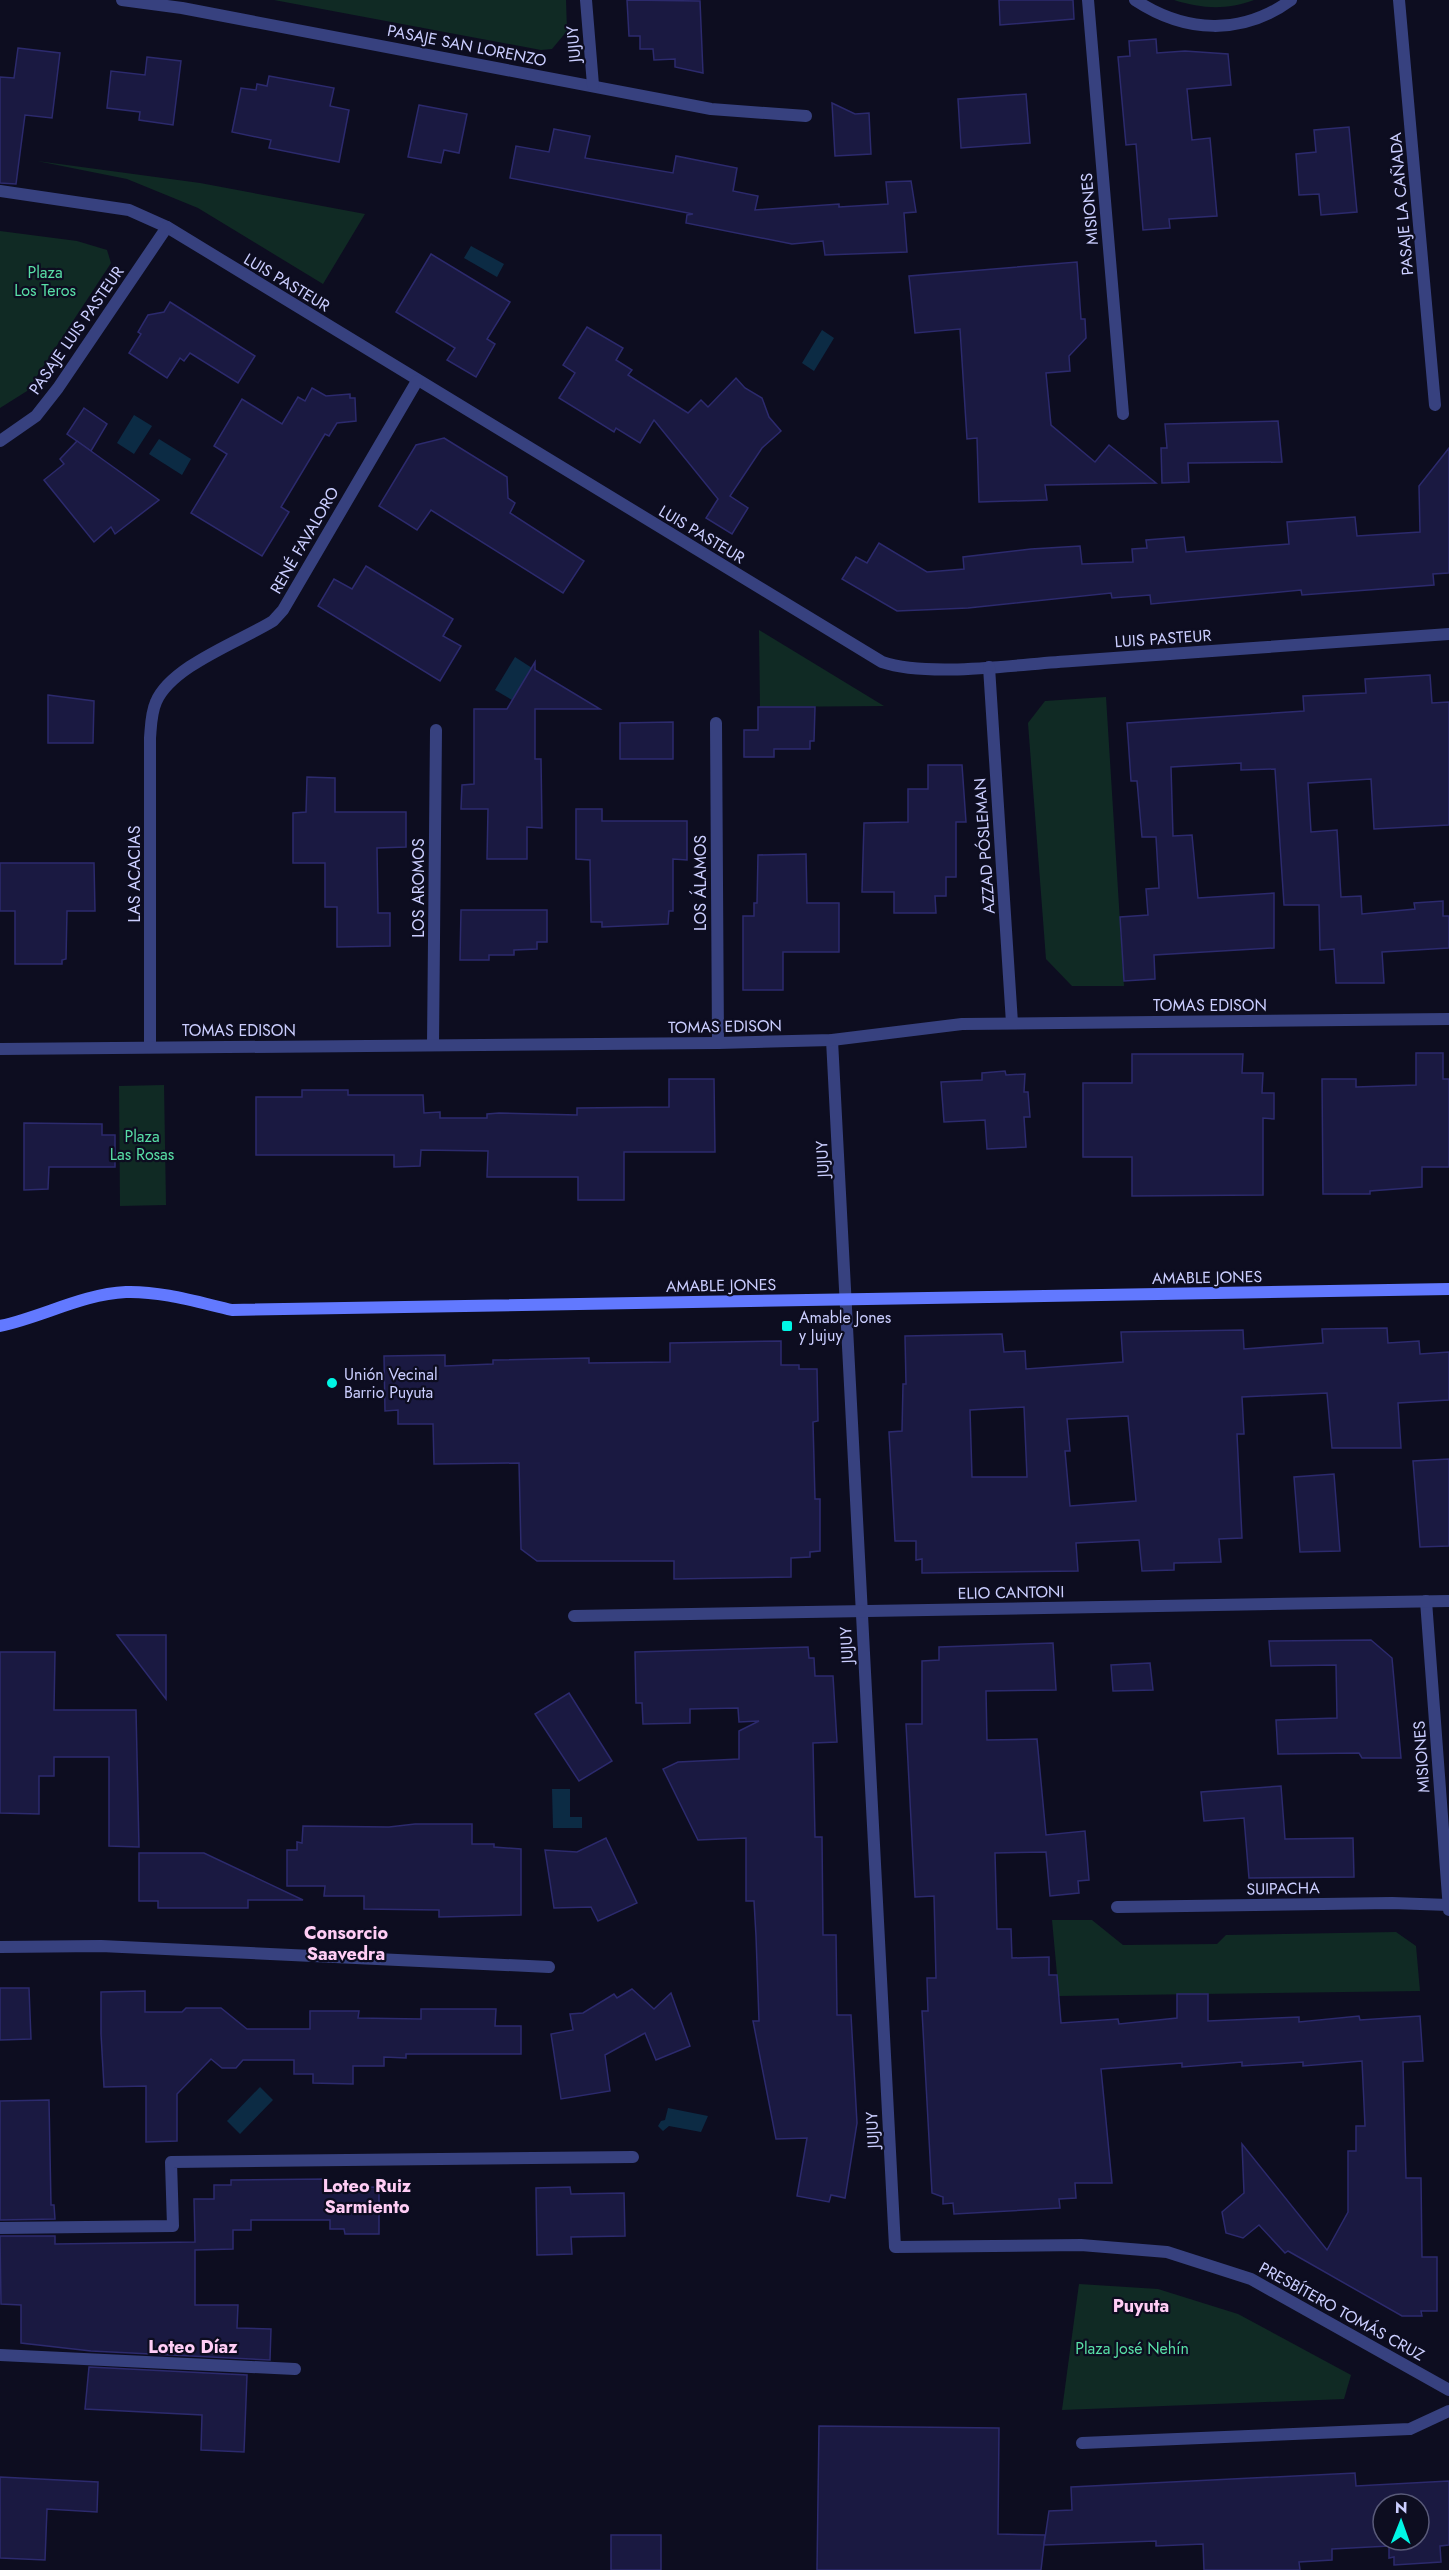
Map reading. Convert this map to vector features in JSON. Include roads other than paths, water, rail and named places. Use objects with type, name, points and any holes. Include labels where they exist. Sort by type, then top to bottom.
[{"type":"street","name":"PASAJE SAN LORENZO","points":[[123,0],[184,4],[711,109],[806,116]]},
{"type":"street","name":"JUJUY","points":[[586,0],[593,86]]},
{"type":"street","name":"MISIONES","points":[[1088,0],[1123,414]]},
{"type":"street","points":[[1135,0],[1156,14],[1186,24],[1216,27],[1246,23],[1275,12],[1291,0]]},
{"type":"street","name":"PASAJE LA CAÑADA","points":[[1399,0],[1435,405]]},
{"type":"street","name":"LUIS PASTEUR","points":[[0,191],[129,210],[167,227],[882,662],[912,669],[989,667],[1449,634]]},
{"type":"street","name":"PASAJE LUIS PASTEUR","points":[[0,441],[36,416],[58,388],[167,227]]},
{"type":"street","name":"RENÉ FAVALORO","points":[[156,702],[168,685],[187,669],[273,621],[283,610],[417,381]]},
{"type":"street","name":"AZZAD PÓSLEMAN","points":[[989,667],[1012,1023]]},
{"type":"street","name":"LAS ACACIAS","points":[[150,1047],[150,738],[156,702]]},
{"type":"street","name":"LOS ÁLAMOS","points":[[716,723],[718,1043]]},
{"type":"street","name":"LOS AROMOS","points":[[433,1045],[436,730]]},
{"type":"street","name":"TOMAS EDISON","points":[[0,1049],[718,1043],[832,1040],[962,1024],[1449,1019]]},
{"type":"street","name":"JUJUY","points":[[832,1040],[895,2247]]},
{"type":"street","name":"AMABLE JONES","points":[[0,1326],[92,1298],[127,1292],[153,1294],[232,1310],[1449,1289]]},
{"type":"street","name":"MISIONES","points":[[1426,1601],[1449,1910]]},
{"type":"street","name":"ELIO CANTONI","points":[[574,1616],[1449,1601]]},
{"type":"street","name":"SUIPACHA","points":[[1117,1907],[1392,1903],[1449,1905]]},
{"type":"street","points":[[0,1947],[101,1946],[549,1967]]},
{"type":"street","points":[[0,2228],[173,2226],[171,2162],[633,2157]]},
{"type":"street","name":"PRESBÍTERO TOMÁS CRUZ","points":[[895,2247],[1081,2245],[1167,2252],[1251,2279],[1449,2390]]},
{"type":"street","points":[[0,2355],[295,2369]]},
{"type":"street","points":[[1082,2443],[1410,2429],[1449,2411]]},
{"type":"water","points":[[471,246],[504,264],[497,277],[464,258]]},
{"type":"water","points":[[822,330],[834,338],[814,371],[802,363]]},
{"type":"water","points":[[134,415],[152,426],[134,454],[117,443]]},
{"type":"water","points":[[159,439],[191,459],[182,475],[149,454]]},
{"type":"water","points":[[515,657],[532,668],[512,700],[495,690]]},
{"type":"water","points":[[552,1789],[570,1789],[570,1817],[582,1817],[582,1828],[553,1828]]},
{"type":"water","points":[[260,2087],[273,2100],[240,2134],[227,2121]]},
{"type":"water","points":[[668,2108],[708,2116],[701,2132],[669,2126],[663,2131],[658,2126],[661,2121],[665,2120]]},
{"type":"place","name":"Amable Jones y Jujuy","points":[[787,1326]]},
{"type":"place","name":"Unión Vecinal Barrio Puyuta","points":[[332,1383]]},
{"type":"district","name":"Consorcio Saavedra","points":[[346,1943]]},
{"type":"district","name":"Loteo Ruiz Sarmiento","points":[[367,2196]]},
{"type":"district","name":"Puyuta","points":[[1141,2306]]},
{"type":"district","name":"Loteo Díaz","points":[[193,2347]]},
{"type":"park label","name":"Plaza Los Teros","points":[[45,281]]},
{"type":"park label","name":"Plaza Las Rosas","points":[[142,1145]]},
{"type":"park label","name":"Plaza José Nehín","points":[[1132,2348]]}]
